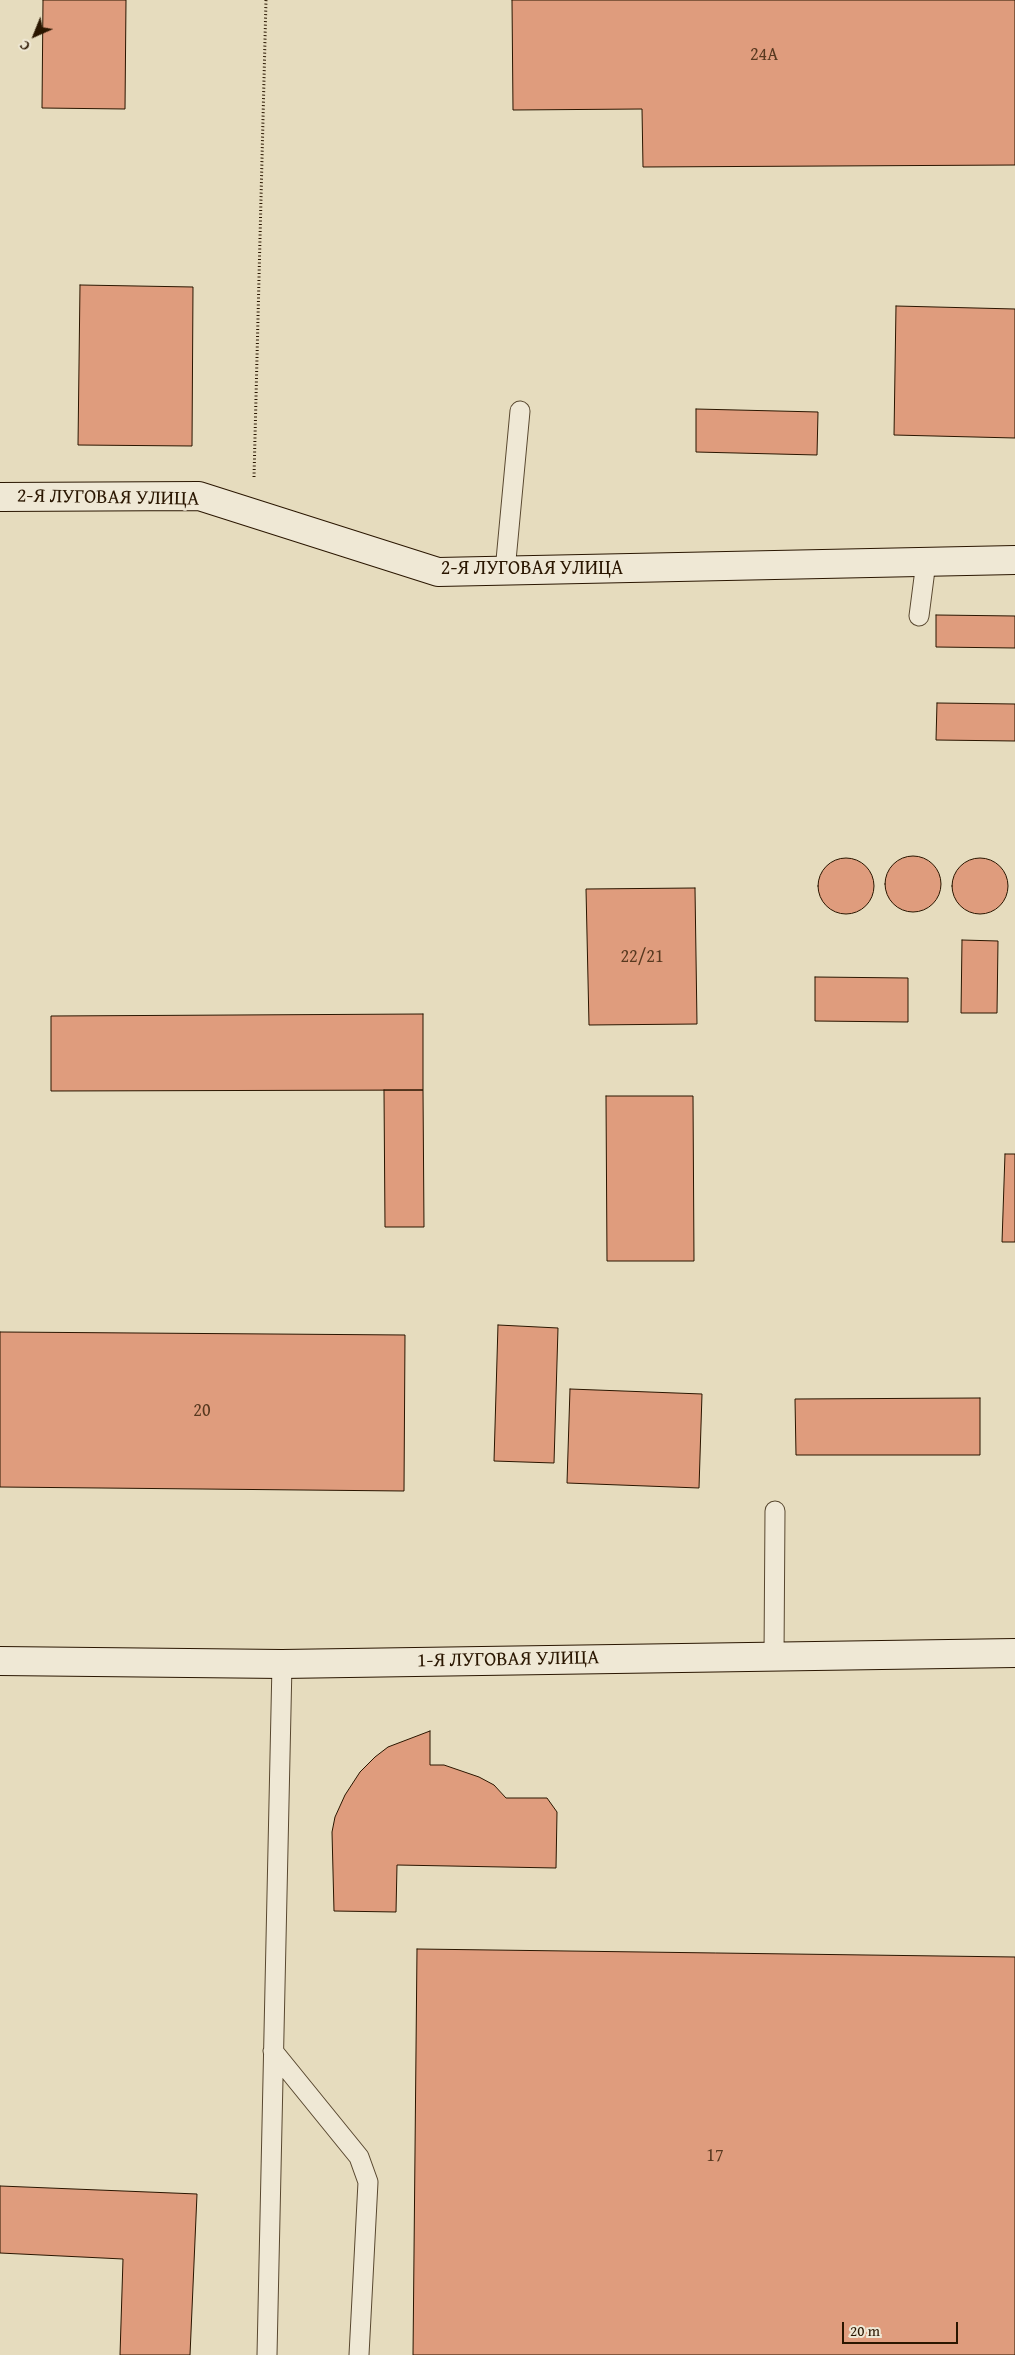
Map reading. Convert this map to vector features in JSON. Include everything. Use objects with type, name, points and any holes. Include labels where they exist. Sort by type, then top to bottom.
[{"type":"main road","name":"2-Я ЛУГОВАЯ УЛИЦА","points":[[0,497],[199,496],[438,572],[1015,560]]},
{"type":"main road","name":"1-Я ЛУГОВАЯ УЛИЦА","points":[[0,1661],[282,1664],[1015,1653]]},
{"type":"lane","points":[[505,571],[520,411]]},
{"type":"lane","points":[[919,616],[926,562]]},
{"type":"lane","points":[[774,1656],[775,1511]]},
{"type":"lane","points":[[267,2355],[282,1664]]},
{"type":"lane","points":[[273,2051],[359,2156],[368,2182],[359,2355]]},
{"type":"path","points":[[253,513],[266,0]]},
{"type":"building","points":[[43,0],[126,0],[125,109],[42,108]]},
{"type":"building","points":[[512,0],[1015,0],[1015,165],[643,167],[642,109],[513,110]]},
{"type":"building","points":[[80,285],[193,287],[192,446],[78,445]]},
{"type":"building","points":[[896,306],[1015,309],[1015,438],[894,435]]},
{"type":"building","points":[[696,409],[818,412],[817,455],[696,452]]},
{"type":"building","points":[[936,615],[1015,616],[1015,648],[936,647]]},
{"type":"building","points":[[937,703],[1015,704],[1015,741],[936,740]]},
{"type":"building","points":[[907,856],[919,856],[929,860],[937,868],[941,884],[937,900],[929,908],[919,912],[907,912],[897,908],[889,900],[885,890],[885,878],[889,868],[897,860]]},
{"type":"building","points":[[840,858],[852,858],[862,862],[870,870],[874,886],[870,902],[862,910],[852,914],[840,914],[830,910],[822,902],[818,892],[818,880],[822,870],[830,862]]},
{"type":"building","points":[[974,858],[986,858],[996,862],[1004,870],[1008,886],[1004,902],[996,910],[986,914],[974,914],[964,910],[956,902],[952,892],[952,880],[956,870],[964,862]]},
{"type":"building","points":[[695,888],[697,1024],[589,1025],[586,889]]},
{"type":"building","points":[[962,940],[998,941],[997,1013],[961,1013]]},
{"type":"building","points":[[815,977],[908,978],[908,1022],[815,1021]]},
{"type":"building","points":[[423,1014],[423,1090],[51,1091],[51,1016]]},
{"type":"building","points":[[384,1090],[423,1090],[424,1227],[385,1227]]},
{"type":"building","points":[[606,1096],[693,1096],[694,1261],[607,1261]]},
{"type":"building","points":[[1005,1154],[1015,1154],[1015,1242],[1002,1242]]},
{"type":"building","points":[[498,1325],[558,1328],[554,1463],[494,1461]]},
{"type":"building","points":[[0,1332],[405,1335],[404,1491],[0,1487]]},
{"type":"building","points":[[570,1389],[702,1394],[699,1488],[567,1483]]},
{"type":"building","points":[[980,1398],[980,1455],[796,1455],[795,1399]]},
{"type":"building","points":[[430,1731],[430,1765],[444,1765],[479,1777],[494,1785],[506,1798],[547,1798],[557,1812],[556,1868],[397,1865],[396,1912],[334,1911],[332,1832],[335,1817],[345,1795],[360,1772],[388,1747]]},
{"type":"building","points":[[417,1949],[1015,1957],[1015,2355],[413,2355]]},
{"type":"building","points":[[0,2186],[197,2194],[190,2355],[120,2355],[123,2259],[0,2253]]}]
